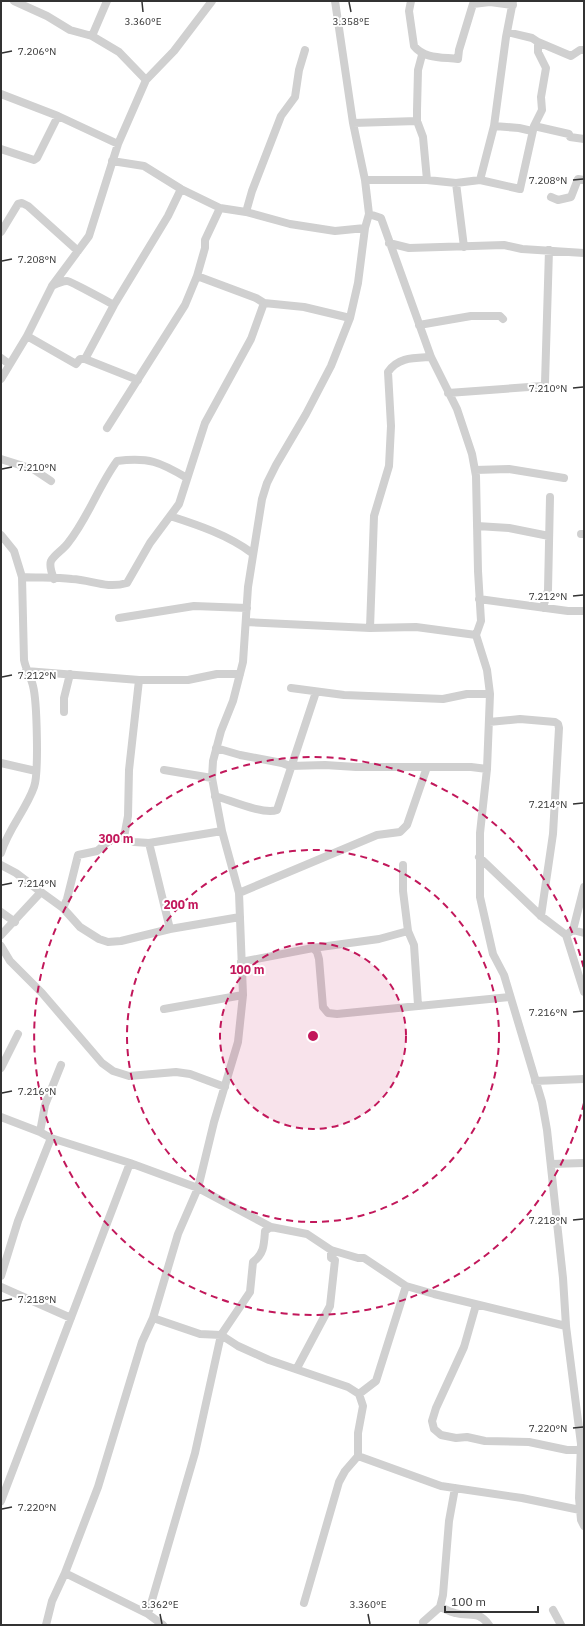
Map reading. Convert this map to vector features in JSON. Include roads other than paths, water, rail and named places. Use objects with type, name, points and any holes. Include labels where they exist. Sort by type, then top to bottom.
[{"type":"street","points":[[92,36],[107,1]]},
{"type":"street","points":[[1,379],[27,336],[52,286],[89,236],[118,144],[146,80],[174,50],[212,1]]},
{"type":"street","points":[[46,1625],[52,1601],[65,1572],[98,1487],[142,1342],[153,1318],[178,1234],[198,1188],[214,1122],[238,1042],[243,995],[239,893],[222,831],[212,778],[216,748],[233,701],[243,662],[252,553],[262,499],[267,483],[331,366],[350,318],[358,283],[365,228],[370,214],[365,180],[352,123],[335,1]]},
{"type":"street","points":[[411,1],[409,11],[414,46],[422,55],[458,59],[459,50],[473,4],[490,2],[513,3],[507,32],[494,126],[480,180]]},
{"type":"street","points":[[18,2],[47,16],[70,30],[92,36],[119,52],[146,80]]},
{"type":"street","points":[[507,32],[532,38],[571,56],[580,50],[584,50]]},
{"type":"street","points":[[365,180],[428,180],[456,183],[480,180],[520,189],[533,128],[542,110],[541,97],[546,68],[538,52],[538,42]]},
{"type":"street","points":[[246,212],[252,191],[281,116],[295,96],[299,70],[305,50]]},
{"type":"street","points":[[422,55],[418,70],[418,121],[423,137],[428,180]]},
{"type":"street","points":[[1,94],[58,116],[118,144]]},
{"type":"street","points":[[1,149],[34,160],[37,158],[58,116]]},
{"type":"street","points":[[352,123],[418,121]]},
{"type":"street","points":[[494,126],[555,130],[559,134],[569,134],[570,137],[584,139]]},
{"type":"street","points":[[112,161],[144,166],[181,189],[220,208],[246,212],[290,224],[335,231],[365,228]]},
{"type":"street","points":[[551,197],[558,200],[571,197],[578,179],[584,180]]},
{"type":"street","points":[[456,183],[464,247]]},
{"type":"street","points":[[85,359],[114,305],[168,216],[181,189]]},
{"type":"street","points":[[1,232],[18,204],[22,203],[28,206],[78,251]]},
{"type":"street","points":[[107,428],[124,398],[138,380],[185,305],[205,248],[205,240],[220,208]]},
{"type":"street","points":[[370,214],[381,218],[431,357],[457,409],[472,454],[475,470],[481,621],[476,635],[487,670],[490,694],[487,769],[481,820],[480,897],[493,954],[504,975],[542,1102],[551,1164],[563,1278],[566,1326],[581,1450],[582,1477],[580,1510],[584,1526]]},
{"type":"street","points":[[389,243],[409,248],[504,245],[522,249],[584,253]]},
{"type":"street","points":[[448,393],[543,386],[545,383],[547,348],[549,250]]},
{"type":"street","points":[[196,276],[256,298],[264,303],[304,307],[350,318]]},
{"type":"street","points":[[52,286],[67,281],[76,283],[83,289],[114,305]]},
{"type":"street","points":[[22,577],[54,579],[73,578],[94,584],[119,586],[127,583],[150,543],[178,504],[206,423],[251,339],[264,303]]},
{"type":"street","points":[[419,325],[471,316],[500,316],[504,319]]},
{"type":"street","points":[[27,336],[76,364],[80,359],[85,359],[138,380]]},
{"type":"street","points":[[370,628],[374,516],[389,466],[391,426],[388,372],[393,364],[400,360],[431,357]]},
{"type":"street","points":[[1,358],[9,364]]},
{"type":"street","points":[[1,459],[33,468],[51,480]]},
{"type":"street","points":[[54,579],[51,567],[52,559],[68,544],[81,525],[109,472],[117,461],[140,459],[155,461],[187,478]]},
{"type":"street","points":[[475,470],[509,469],[564,478]]},
{"type":"street","points":[[543,608],[548,590],[550,498]]},
{"type":"street","points":[[170,516],[197,525],[243,546],[252,553]]},
{"type":"street","points":[[477,526],[509,528],[549,536]]},
{"type":"street","points":[[1,535],[14,551],[22,577],[24,660],[26,671],[33,684],[36,699],[36,771],[34,786],[3,842],[1,853]]},
{"type":"street","points":[[479,599],[543,608],[584,611]]},
{"type":"street","points":[[119,618],[194,606],[247,608]]},
{"type":"street","points":[[246,622],[370,628],[416,627],[476,635]]},
{"type":"street","points":[[26,671],[139,680],[188,680],[217,674],[240,674]]},
{"type":"street","points":[[64,712],[64,698],[70,674]]},
{"type":"street","points":[[124,837],[128,816],[129,776],[139,680]]},
{"type":"street","points":[[291,688],[344,695],[443,699],[466,694],[490,694]]},
{"type":"street","points":[[215,796],[262,810],[272,812],[277,810],[290,766],[300,745],[316,692]]},
{"type":"street","points":[[489,722],[520,719],[555,722],[558,724],[553,834],[541,916]]},
{"type":"street","points":[[216,748],[290,766],[325,764],[356,767],[471,767],[487,769]]},
{"type":"street","points":[[1,763],[36,771]]},
{"type":"street","points":[[239,893],[377,835],[400,832],[407,825],[427,767]]},
{"type":"street","points":[[164,770],[212,778]]},
{"type":"street","points":[[63,908],[67,899],[78,856],[97,851],[109,841],[124,837],[134,842],[149,843],[222,831]]},
{"type":"street","points":[[149,843],[170,929]]},
{"type":"street","points":[[480,857],[541,916],[569,932],[584,933]]},
{"type":"street","points":[[1,865],[16,873],[63,908],[80,928],[99,940],[108,942],[121,941],[170,929],[240,917]]},
{"type":"street","points":[[404,865],[404,891],[408,931],[414,945],[418,1005]]},
{"type":"street","points":[[584,887],[569,932],[584,992]]},
{"type":"street","points":[[1,935],[15,922],[41,892]]},
{"type":"street","points":[[1,912],[15,922]]},
{"type":"street","points":[[241,962],[313,948],[379,939],[408,931]]},
{"type":"street","points":[[1,946],[10,961],[42,993],[102,1063],[113,1071],[129,1076],[176,1072],[190,1074],[225,1087]]},
{"type":"street","points":[[313,948],[319,959],[323,1007],[328,1013],[337,1014],[510,997]]},
{"type":"street","points":[[164,1009],[243,995]]},
{"type":"street","points":[[1,1068],[18,1034]]},
{"type":"street","points":[[40,1132],[45,1105],[61,1065]]},
{"type":"street","points":[[536,1081],[584,1079]]},
{"type":"street","points":[[1,1116],[51,1138],[130,1163],[198,1188],[271,1227],[307,1234],[331,1250],[358,1258],[364,1258],[406,1286],[476,1305],[566,1326]]},
{"type":"street","points":[[1,1276],[18,1221],[51,1138]]},
{"type":"street","points":[[1,1501],[130,1163]]},
{"type":"street","points":[[551,1164],[584,1163]]},
{"type":"street","points":[[148,1614],[195,1453],[221,1335],[250,1292],[253,1262],[260,1257],[264,1250],[265,1231],[271,1227]]},
{"type":"street","points":[[297,1368],[330,1306],[335,1260],[331,1258],[331,1250]]},
{"type":"street","points":[[359,1394],[376,1381],[406,1286]]},
{"type":"street","points":[[1,1287],[71,1318]]},
{"type":"street","points":[[476,1305],[464,1347],[436,1408],[432,1421],[434,1429],[441,1435],[456,1438],[467,1437],[485,1441],[529,1442],[567,1450],[581,1450]]},
{"type":"street","points":[[153,1318],[200,1334],[221,1335],[238,1346],[269,1360],[297,1368],[348,1387],[359,1394],[363,1406],[358,1432],[358,1456],[345,1470],[339,1482],[304,1604]]},
{"type":"street","points":[[575,1402],[584,1400]]},
{"type":"street","points":[[358,1456],[441,1486],[522,1498],[580,1510]]},
{"type":"street","points":[[423,1622],[440,1607],[443,1595],[449,1521],[454,1488]]},
{"type":"street","points":[[65,1572],[148,1614],[163,1625]]},
{"type":"street","points":[[440,1607],[455,1613],[476,1614],[484,1618],[489,1625]]},
{"type":"street","points":[[553,1610],[562,1625]]}]
